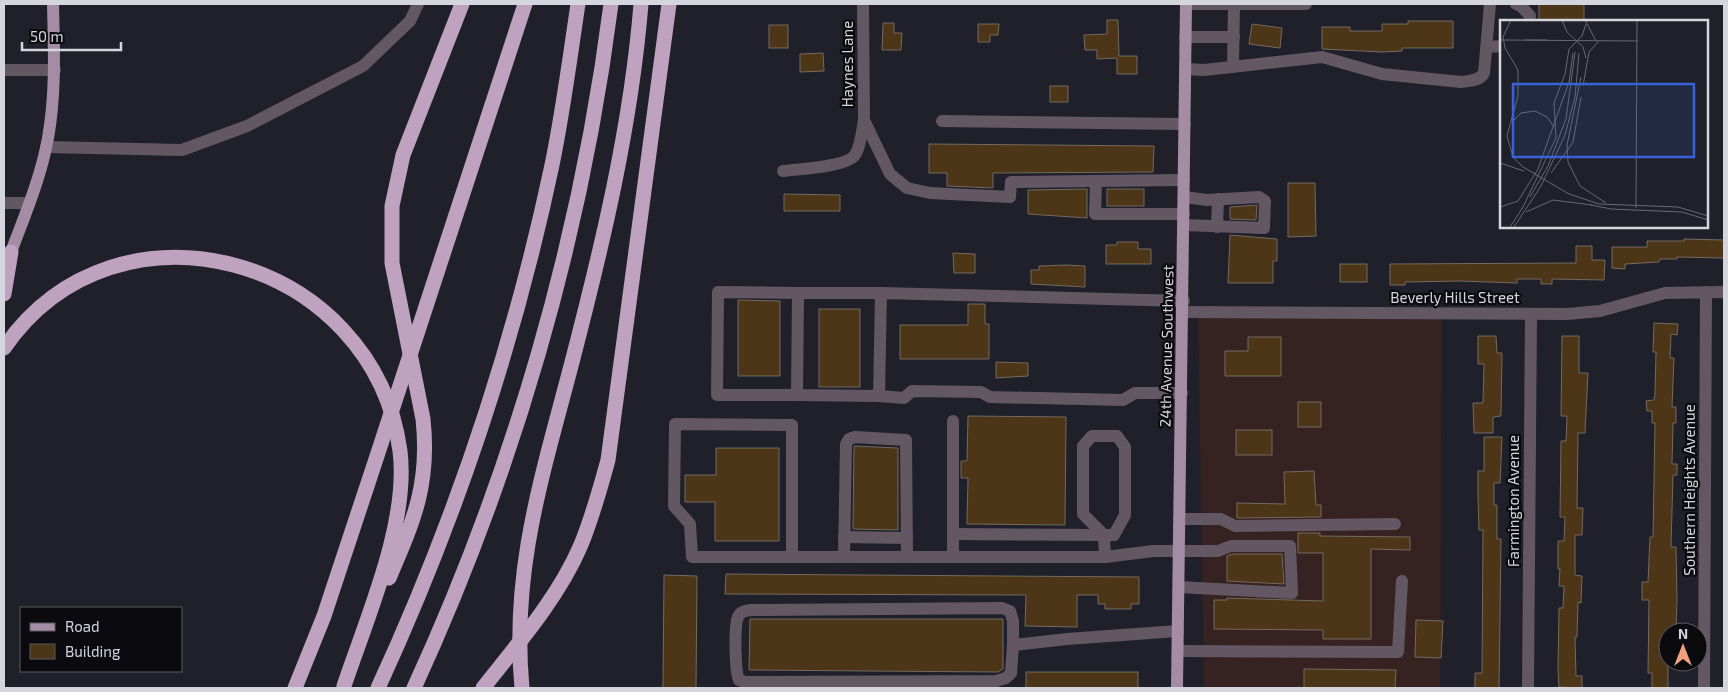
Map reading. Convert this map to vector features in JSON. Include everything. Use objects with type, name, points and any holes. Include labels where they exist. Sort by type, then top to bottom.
[{"type":"highway","points":[[343,687],[417,511],[425,465],[424,420],[392,263],[390,233],[396,180],[403,155],[462,4]]},
{"type":"highway","points":[[295,688],[324,616],[525,4]]},
{"type":"highway","points":[[378,688],[428,574],[469,464],[511,330],[553,162],[578,4]]},
{"type":"highway","points":[[414,688],[496,485],[552,304],[591,129],[611,4]]},
{"type":"highway","points":[[522,688],[519,625],[522,577],[533,514],[598,261],[614,185],[626,124],[641,4]]},
{"type":"highway","points":[[483,688],[554,594],[580,548],[595,506],[608,460],[669,4]]},
{"type":"highway","points":[[4,294],[7,258]]},
{"type":"highway","points":[[4,348],[17,329],[35,310],[58,293],[81,280],[128,263],[160,258],[188,258],[238,265],[285,284],[326,313],[368,360],[394,420],[401,465],[398,509],[390,549],[343,687]]},
{"type":"main road","points":[[7,258],[30,203],[46,147],[55,70],[53,4]]},
{"type":"main road","name":"24th Avenue Southwest","points":[[1177,688],[1184,307],[1186,4]]},
{"type":"street","points":[[46,147],[182,150],[248,126],[363,66],[410,21],[418,4]]},
{"type":"street","name":"Haynes Lane","points":[[863,4],[864,120],[890,174],[906,188],[930,193],[1010,197],[1011,182],[1096,181]]},
{"type":"street","points":[[1186,4],[1306,4]]},
{"type":"street","points":[[1233,67],[1234,4]]},
{"type":"street","points":[[1185,69],[1233,67],[1322,57],[1382,74],[1461,82],[1474,81],[1483,77],[1490,4]]},
{"type":"street","points":[[1516,4],[1522,7],[1530,16]]},
{"type":"street","points":[[1185,37],[1234,37]]},
{"type":"street","points":[[1487,47],[1500,46]]},
{"type":"street","points":[[4,70],[55,70]]},
{"type":"street","points":[[783,172],[838,164],[850,160],[855,156],[858,148],[864,120]]},
{"type":"street","points":[[942,121],[1185,124]]},
{"type":"street","points":[[1184,180],[1096,181],[1095,214],[1184,219],[1217,227],[1264,228],[1265,201],[1260,197],[1218,199],[1184,197]]},
{"type":"street","points":[[1217,227],[1218,199]]},
{"type":"street","points":[[4,203],[30,203]]},
{"type":"street","name":"Beverly Hills Street","points":[[797,395],[717,395],[718,292],[881,293],[1184,307],[1582,314],[1665,293],[1724,292]]},
{"type":"street","name":"Southern Heights Avenue","points":[[1704,688],[1706,292]]},
{"type":"street","points":[[798,293],[797,395],[904,398],[912,391],[981,392],[990,397],[1123,400],[1136,392],[1182,393]]},
{"type":"street","points":[[879,396],[881,293]]},
{"type":"street","name":"Farmington Avenue","points":[[1528,688],[1531,314]]},
{"type":"street","points":[[953,421],[953,557]]},
{"type":"street","points":[[792,557],[792,425],[675,424],[674,506],[690,524],[692,556],[792,557],[1105,557],[1154,551],[1218,551],[1231,546],[1290,546],[1292,593],[1179,587]]},
{"type":"street","points":[[953,534],[1104,535],[1114,535],[1125,515],[1125,447],[1117,436],[1092,436],[1083,446],[1083,514],[1104,535],[1105,557]]},
{"type":"street","points":[[844,557],[846,444],[849,439],[854,438],[902,438],[906,440],[907,444],[907,557]]},
{"type":"street","points":[[1180,520],[1221,519],[1235,526],[1395,524]]},
{"type":"street","points":[[844,537],[907,538]]},
{"type":"street","points":[[1178,651],[1398,652],[1402,581]]},
{"type":"street","points":[[1002,608],[1010,611],[1013,621],[1013,645],[1012,673],[1006,678],[996,681],[745,682],[739,680],[735,671],[737,618],[743,611],[751,610],[1002,608]]},
{"type":"street","points":[[1013,645],[1067,638],[1178,631]]},
{"type":"shaded area","points":[[1442,316],[1440,688],[1204,688],[1198,317]]},
{"type":"building","points":[[1539,4],[1584,4],[1584,20],[1539,20]]},
{"type":"building","points":[[1107,20],[1118,20],[1119,56],[1137,56],[1137,74],[1117,74],[1117,58],[1097,59],[1097,50],[1085,50],[1084,35],[1107,34]]},
{"type":"building","points":[[1408,21],[1453,21],[1453,48],[1402,48],[1402,51],[1382,52],[1322,49],[1322,27],[1350,27],[1350,31],[1382,31],[1382,24],[1408,24]]},
{"type":"building","points":[[883,23],[894,23],[894,33],[902,33],[901,50],[882,50]]},
{"type":"building","points":[[978,24],[999,24],[998,35],[990,35],[990,42],[978,42]]},
{"type":"building","points":[[1252,24],[1282,28],[1280,48],[1249,44]]},
{"type":"building","points":[[769,25],[788,25],[788,48],[769,48]]},
{"type":"building","points":[[823,53],[824,71],[800,72],[800,54]]},
{"type":"building","points":[[1050,86],[1068,86],[1068,102],[1050,102]]},
{"type":"building","points":[[929,144],[1154,146],[1153,172],[993,173],[993,188],[947,186],[947,173],[929,173]]},
{"type":"building","points":[[1288,183],[1315,183],[1316,236],[1288,237]]},
{"type":"building","points":[[1087,189],[1087,218],[1028,214],[1028,190]]},
{"type":"building","points":[[1107,189],[1144,189],[1144,206],[1107,206]]},
{"type":"building","points":[[784,194],[840,195],[840,211],[784,211]]},
{"type":"building","points":[[1257,205],[1256,220],[1230,219],[1230,207]]},
{"type":"building","points":[[1230,235],[1277,239],[1277,261],[1273,261],[1273,283],[1228,283]]},
{"type":"building","points":[[1684,239],[1724,240],[1724,258],[1677,257],[1677,259],[1660,259],[1659,262],[1625,264],[1625,269],[1612,268],[1612,247],[1647,247],[1647,241],[1684,241]]},
{"type":"building","points":[[1117,242],[1138,242],[1138,249],[1151,249],[1151,264],[1106,264],[1106,245],[1117,245]]},
{"type":"building","points":[[1576,246],[1592,246],[1592,260],[1605,260],[1604,280],[1552,279],[1552,284],[1541,284],[1541,279],[1517,279],[1517,283],[1460,281],[1405,282],[1405,285],[1390,285],[1390,264],[1576,263]]},
{"type":"building","points":[[953,253],[975,254],[975,273],[954,273]]},
{"type":"building","points":[[1340,264],[1367,264],[1367,282],[1340,282]]},
{"type":"building","points":[[1039,266],[1085,266],[1085,287],[1031,284],[1031,270],[1039,270]]},
{"type":"building","points":[[738,300],[780,301],[780,376],[738,376]]},
{"type":"building","points":[[968,304],[985,304],[985,324],[989,324],[989,359],[900,359],[900,325],[968,325]]},
{"type":"building","points":[[819,309],[860,309],[860,387],[819,387]]},
{"type":"building","points":[[1654,323],[1678,324],[1677,335],[1671,334],[1670,358],[1674,358],[1672,407],[1676,407],[1676,423],[1673,423],[1672,464],[1677,464],[1677,475],[1673,475],[1671,547],[1676,547],[1676,622],[1658,622],[1658,672],[1668,672],[1668,688],[1652,688],[1652,673],[1648,673],[1649,600],[1642,600],[1642,582],[1648,582],[1650,537],[1653,537],[1655,423],[1652,423],[1652,411],[1647,411],[1646,401],[1654,400],[1655,395],[1656,352],[1653,352]]},
{"type":"building","points":[[1478,336],[1496,336],[1497,353],[1502,353],[1501,416],[1493,417],[1493,433],[1474,433],[1473,403],[1483,403],[1484,364],[1478,364]]},
{"type":"building","points":[[1562,336],[1579,336],[1579,373],[1588,373],[1585,433],[1578,433],[1577,508],[1583,508],[1582,535],[1575,535],[1575,575],[1582,576],[1581,603],[1578,602],[1577,637],[1575,637],[1576,676],[1582,676],[1582,688],[1559,687],[1558,670],[1559,608],[1563,608],[1564,586],[1559,586],[1558,541],[1564,541],[1565,517],[1560,517],[1561,441],[1566,441],[1567,416],[1561,416]]},
{"type":"building","points":[[1248,337],[1281,337],[1281,376],[1225,376],[1225,351],[1248,351]]},
{"type":"building","points":[[996,362],[1028,363],[1028,376],[996,378]]},
{"type":"building","points":[[1298,402],[1321,402],[1321,427],[1298,427]]},
{"type":"building","points":[[968,416],[1066,417],[1065,525],[967,524],[968,478],[961,478],[961,461],[967,461]]},
{"type":"building","points":[[1236,430],[1272,430],[1272,455],[1236,455]]},
{"type":"building","points":[[1484,437],[1502,437],[1500,483],[1494,483],[1494,505],[1497,505],[1497,539],[1501,539],[1499,688],[1475,688],[1475,673],[1482,673],[1483,530],[1479,530],[1478,471],[1484,471]]},
{"type":"building","points":[[854,446],[898,448],[898,530],[853,529]]},
{"type":"building","points":[[716,448],[779,448],[779,541],[715,541],[715,502],[685,502],[685,475],[716,475]]},
{"type":"building","points":[[1314,471],[1316,505],[1321,505],[1321,517],[1237,518],[1237,503],[1285,504],[1284,472]]},
{"type":"building","points":[[1298,533],[1320,533],[1320,536],[1410,537],[1410,550],[1371,549],[1371,639],[1323,639],[1323,630],[1214,629],[1214,600],[1227,600],[1227,598],[1323,601],[1323,553],[1298,553]]},
{"type":"building","points":[[1233,554],[1282,554],[1284,584],[1227,581],[1227,556]]},
{"type":"building","points":[[726,574],[1139,577],[1139,604],[1131,604],[1131,609],[1105,609],[1105,604],[1098,604],[1098,595],[1077,595],[1077,627],[1025,626],[1026,595],[725,594]]},
{"type":"building","points":[[664,575],[697,576],[696,688],[663,688]]},
{"type":"building","points":[[750,619],[1003,619],[1003,669],[998,672],[749,670]]},
{"type":"building","points":[[1416,620],[1443,621],[1441,658],[1415,657]]},
{"type":"building","points":[[1304,669],[1396,670],[1395,688],[1304,688]]},
{"type":"building","points":[[1026,672],[1138,672],[1138,688],[1026,688]]}]
